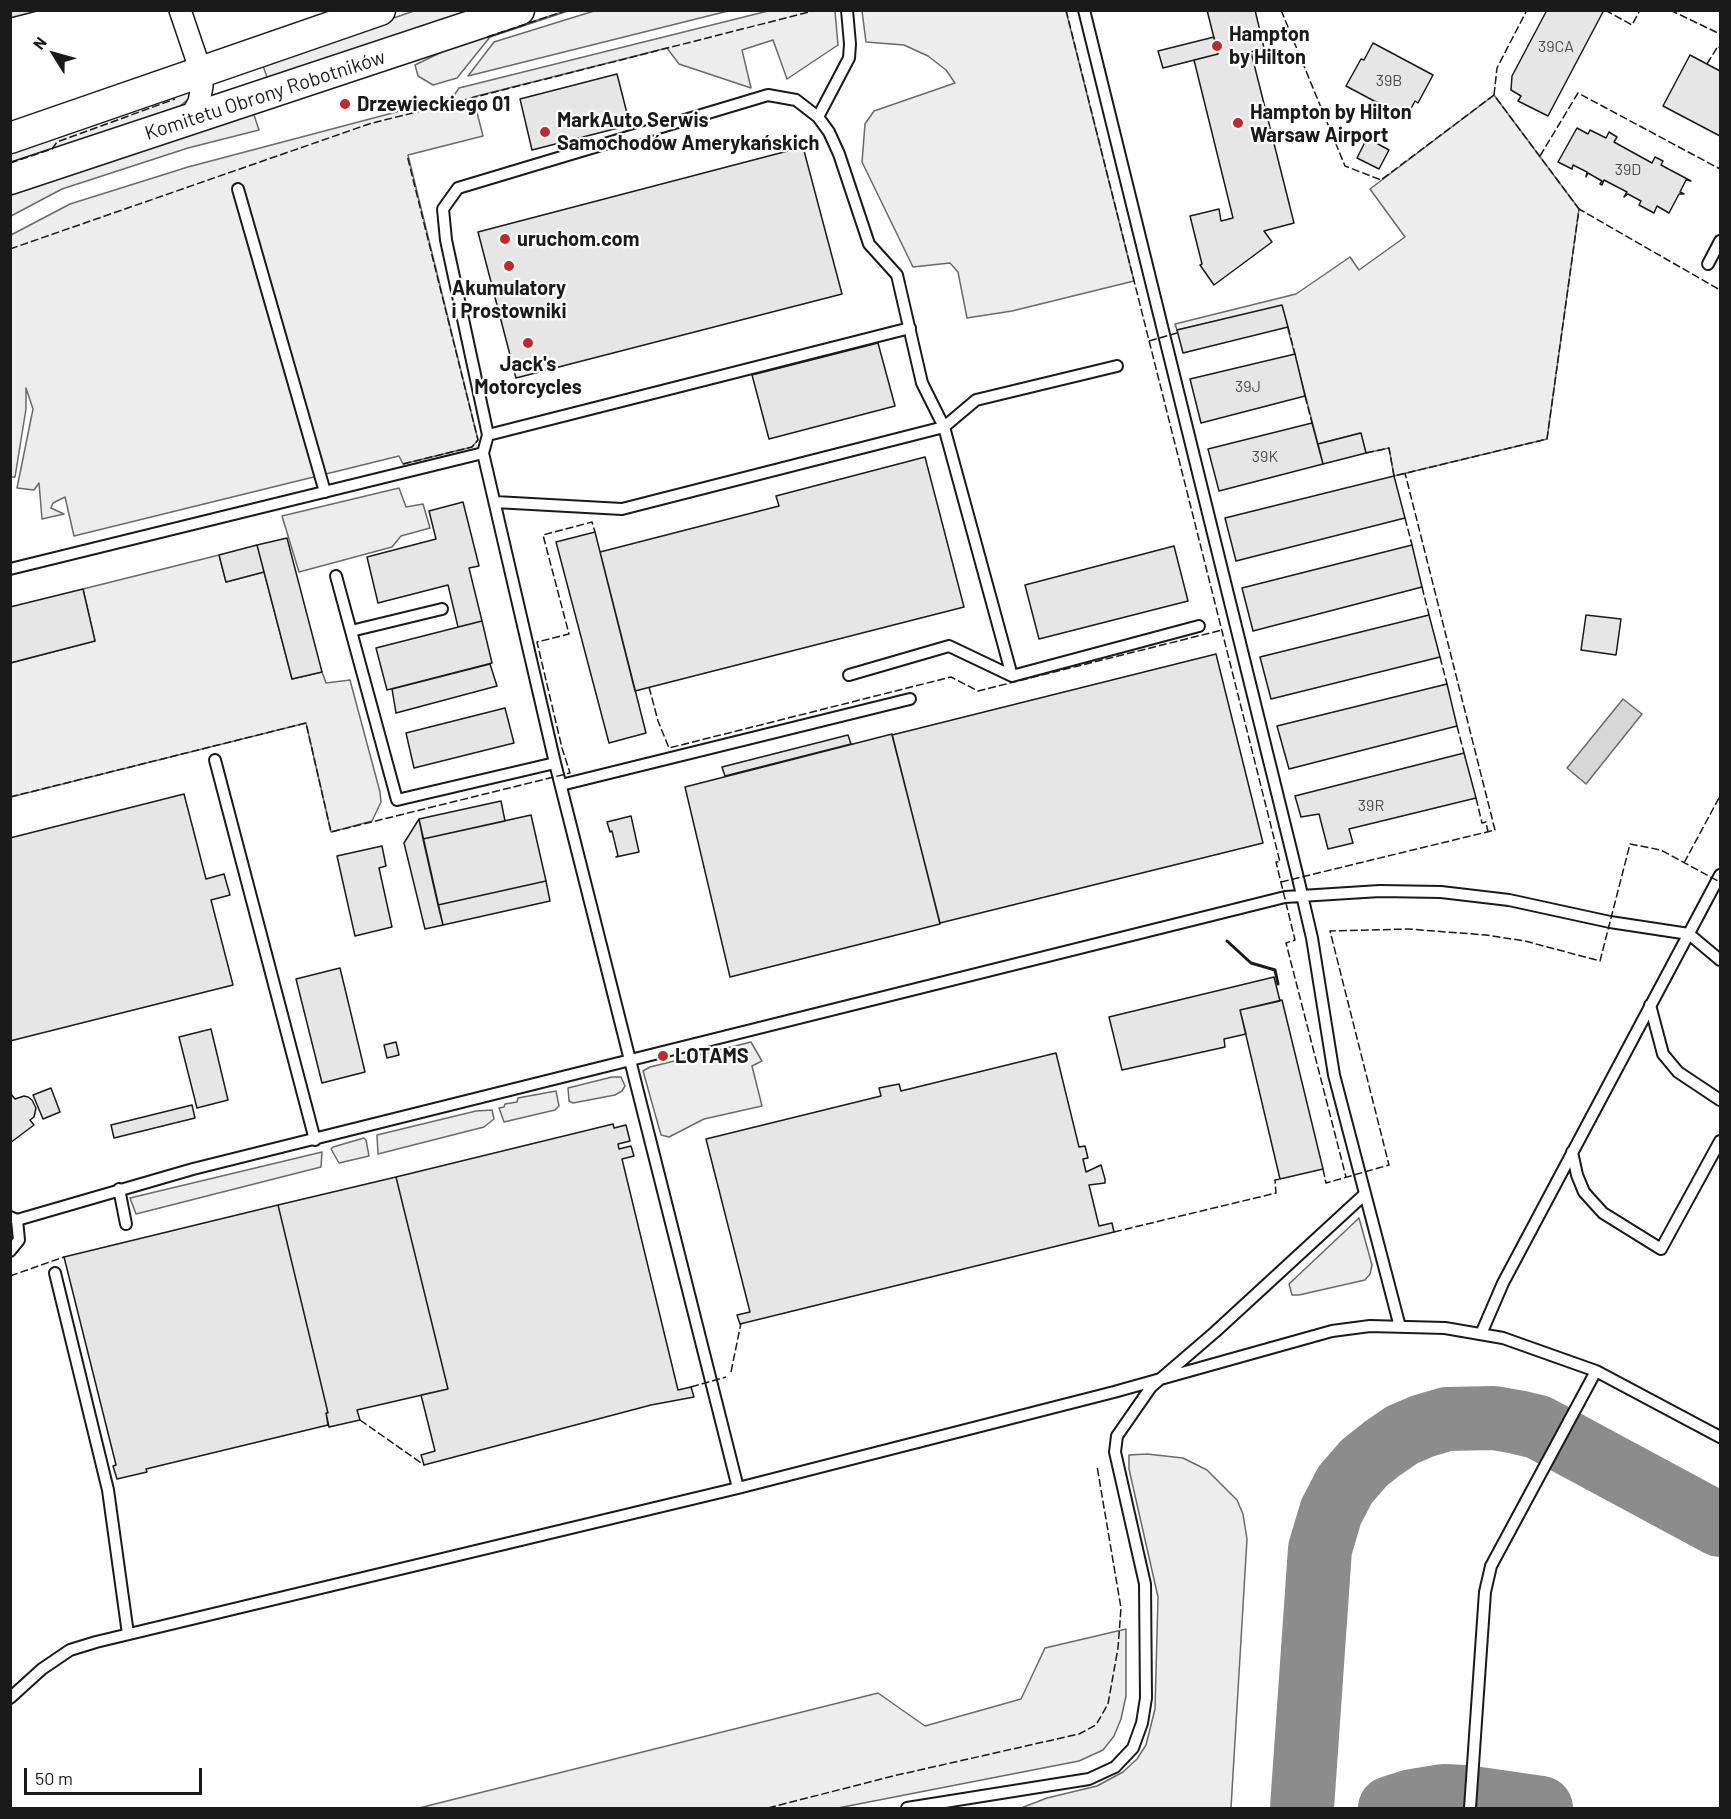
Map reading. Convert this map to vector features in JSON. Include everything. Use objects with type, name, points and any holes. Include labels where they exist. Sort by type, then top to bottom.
[{"type":"street","points":[[180,10],[201,72],[202,86],[199,102],[189,120]]},
{"type":"street","name":"Komitetu Obrony Robotników","points":[[10,138],[380,10]]},
{"type":"street","name":"Komitetu Obrony Robotników","points":[[10,179],[519,10]]},
{"type":"lane","points":[[818,117],[849,58],[847,10]]},
{"type":"lane","points":[[1084,10],[1312,938],[1334,1075],[1400,1327]]},
{"type":"lane","points":[[738,1488],[555,763],[483,453],[488,435],[446,240],[442,209],[458,188],[768,95],[796,100],[818,117],[829,132],[839,154],[868,244],[897,275],[922,383],[944,427],[1012,676]]},
{"type":"lane","points":[[238,189],[325,492]]},
{"type":"lane","points":[[1708,264],[1720,241]]},
{"type":"lane","points":[[488,435],[910,328]]},
{"type":"lane","points":[[495,501],[622,509],[944,427],[976,400],[1117,366]]},
{"type":"lane","points":[[10,569],[483,453]]},
{"type":"lane","points":[[336,576],[397,800],[555,763]]},
{"type":"lane","points":[[351,631],[442,609]]},
{"type":"lane","points":[[849,675],[949,646],[1012,676],[1199,626]]},
{"type":"lane","points":[[561,785],[910,699]]},
{"type":"lane","points":[[214,760],[315,1140]]},
{"type":"lane","points":[[1481,1334],[1503,1283],[1720,875]]},
{"type":"lane","points":[[10,1251],[19,1240],[14,1218],[193,1168],[315,1140],[629,1059],[1285,897],[1380,891],[1441,892],[1509,900],[1610,922],[1689,934],[1720,960]]},
{"type":"lane","points":[[1650,1005],[1663,1054],[1678,1072],[1720,1100]]},
{"type":"lane","points":[[1572,1152],[1576,1175],[1584,1192],[1603,1213],[1661,1249],[1720,1141]]},
{"type":"lane","points":[[119,1189],[126,1224]]},
{"type":"lane","points":[[907,1809],[1089,1779],[1115,1767],[1134,1748],[1142,1724],[1146,1698],[1145,1584],[1115,1452],[1117,1436],[1151,1387],[1215,1332],[1365,1194]]},
{"type":"lane","points":[[55,1273],[108,1490],[128,1634]]},
{"type":"lane","points":[[10,1698],[42,1669],[70,1650],[128,1634],[738,1488],[1162,1378],[1332,1331],[1370,1326],[1445,1328],[1503,1338],[1596,1371],[1720,1437]]},
{"type":"lane","points":[[1470,1809],[1485,1592],[1491,1566],[1596,1371]]},
{"type":"shaded area","points":[[414,11],[478,11],[268,80],[262,63]]},
{"type":"shaded area","points":[[568,11],[490,37],[457,78],[433,85],[418,76],[415,65],[444,51]]},
{"type":"shaded area","points":[[594,11],[728,11],[468,76],[494,42]]},
{"type":"shaded area","points":[[768,11],[835,11],[838,45],[787,79],[773,40],[742,50],[751,88],[679,64],[667,48],[473,97],[483,136],[408,155],[478,440],[472,447],[403,464],[399,456],[74,536],[65,497],[53,503],[51,508],[64,514],[42,519],[39,483],[34,490],[17,488],[33,409],[26,388],[26,409],[15,477],[11,477],[11,235],[70,204],[188,167],[453,97],[459,88]]},
{"type":"shaded area","points":[[862,11],[1066,11],[1134,281],[1012,311],[967,318],[958,272],[950,263],[913,267],[862,162],[865,124],[874,111],[955,83],[946,70],[928,56],[904,45],[866,42]]},
{"type":"shaded area","points":[[192,90],[191,97],[175,110],[11,164],[10,150]]},
{"type":"shaded area","points":[[1494,95],[1579,209],[1547,439],[1394,476],[1389,448],[1366,453],[1360,433],[1318,444],[1282,306],[1177,330],[1175,324],[1296,294],[1350,257],[1359,270],[1405,237],[1370,189]]},
{"type":"shaded area","points":[[253,112],[259,130],[188,148],[62,189],[11,216],[10,192]]},
{"type":"shaded area","points":[[399,488],[406,507],[423,504],[430,528],[401,536],[392,547],[299,572],[282,516]]},
{"type":"shaded area","points":[[219,555],[226,582],[264,572],[292,679],[322,672],[326,683],[350,680],[380,792],[381,802],[372,821],[331,832],[306,723],[11,797],[11,663],[95,641],[83,589]]},
{"type":"shaded area","points":[[1623,699],[1642,714],[1586,784],[1567,768]]},
{"type":"shaded area","points":[[751,1042],[762,1061],[752,1066],[762,1106],[704,1119],[669,1137],[661,1135],[643,1071],[650,1067]]},
{"type":"shaded area","points":[[612,1077],[621,1077],[625,1086],[622,1091],[615,1095],[573,1103],[569,1101],[568,1088]]},
{"type":"shaded area","points":[[556,1091],[559,1106],[555,1110],[504,1122],[499,1108],[504,1107],[505,1104],[517,1102],[518,1098]]},
{"type":"shaded area","points":[[492,1110],[494,1119],[484,1127],[378,1154],[377,1135],[476,1111]]},
{"type":"shaded area","points":[[364,1138],[369,1156],[339,1163],[331,1149],[333,1147]]},
{"type":"shaded area","points":[[322,1152],[321,1167],[136,1214],[130,1198]]},
{"type":"shaded area","points":[[1359,1218],[1372,1265],[1370,1274],[1365,1280],[1292,1295],[1289,1284]]},
{"type":"shaded area","points":[[1147,1454],[1183,1458],[1207,1470],[1237,1500],[1243,1514],[1247,1539],[1231,1808],[1021,1808],[1047,1798],[1097,1786],[1123,1772],[1137,1759],[1146,1745],[1155,1709],[1158,1597],[1129,1469],[1129,1455]]},
{"type":"shaded area","points":[[1126,1629],[1126,1696],[1121,1719],[1114,1736],[1103,1750],[1079,1761],[838,1808],[419,1808],[878,1693],[925,1726],[1021,1699],[1045,1648]]},
{"type":"building","points":[[10,10],[41,10],[10,18]]},
{"type":"building","points":[[1207,10],[1255,10],[1264,48],[1251,52],[1294,223],[1264,231],[1272,242],[1214,285],[1200,265],[1202,264],[1190,216],[1219,209],[1221,221],[1233,218],[1194,60],[1218,54]]},
{"type":"building","points":[[1547,10],[1604,10],[1548,116],[1518,101],[1521,96],[1511,90],[1512,76]]},
{"type":"building","points":[[1214,37],[1218,54],[1163,68],[1158,51]]},
{"type":"building","points":[[1373,43],[1433,75],[1418,103],[1415,101],[1406,118],[1346,86]]},
{"type":"building","points":[[1690,55],[1720,71],[1720,136],[1663,106]]},
{"type":"building","points":[[617,74],[630,125],[532,150],[520,99]]},
{"type":"building","points":[[1577,128],[1588,134],[1590,130],[1606,138],[1609,132],[1617,137],[1614,142],[1652,163],[1655,157],[1663,161],[1661,165],[1691,181],[1686,180],[1680,192],[1684,194],[1679,194],[1669,213],[1657,206],[1654,213],[1639,205],[1641,201],[1628,194],[1624,197],[1627,192],[1604,180],[1602,185],[1600,184],[1602,181],[1588,173],[1586,177],[1587,172],[1573,165],[1572,169],[1558,162]]},
{"type":"building","points":[[1367,138],[1389,150],[1379,169],[1357,158]]},
{"type":"building","points":[[803,147],[842,294],[516,378],[478,232]]},
{"type":"building","points":[[1282,305],[1288,327],[1183,353],[1177,330]]},
{"type":"building","points":[[878,343],[895,406],[769,439],[752,375]]},
{"type":"building","points":[[1295,354],[1305,396],[1201,423],[1190,379]]},
{"type":"building","points":[[1312,423],[1323,464],[1219,491],[1208,449]]},
{"type":"building","points":[[1361,433],[1366,453],[1323,464],[1318,444]]},
{"type":"building","points":[[925,457],[964,607],[635,691],[600,552],[779,506],[776,496]]},
{"type":"building","points":[[1394,476],[1405,518],[1236,561],[1225,518]]},
{"type":"building","points":[[463,502],[479,566],[469,568],[482,621],[458,627],[448,585],[378,603],[367,557],[436,539],[429,511]]},
{"type":"building","points":[[595,532],[646,733],[609,743],[556,542]]},
{"type":"building","points":[[287,538],[322,672],[292,679],[257,545]]},
{"type":"building","points":[[257,545],[264,572],[226,582],[219,555]]},
{"type":"building","points":[[1412,545],[1422,587],[1253,631],[1242,588]]},
{"type":"building","points":[[1174,546],[1188,601],[1039,639],[1025,585]]},
{"type":"building","points":[[83,589],[95,641],[10,663],[10,607]]},
{"type":"building","points":[[1429,615],[1440,657],[1271,699],[1260,657]]},
{"type":"building","points":[[1586,615],[1621,619],[1616,655],[1581,650]]},
{"type":"building","points":[[482,621],[492,663],[387,690],[376,648]]},
{"type":"building","points":[[1216,654],[1263,843],[940,923],[892,735]]},
{"type":"building","points":[[490,664],[497,686],[396,713],[392,689]]},
{"type":"building","points":[[1447,684],[1457,726],[1289,769],[1277,726]]},
{"type":"building","points":[[505,708],[514,743],[414,768],[406,733]]},
{"type":"building","points":[[892,734],[940,924],[730,977],[685,787]]},
{"type":"building","points":[[848,735],[851,744],[725,776],[722,767]]},
{"type":"building","points":[[1464,753],[1476,798],[1349,829],[1353,843],[1328,849],[1319,814],[1301,817],[1295,796]]},
{"type":"building","points":[[184,794],[206,879],[224,874],[230,895],[211,900],[233,985],[10,1041],[10,838]]},
{"type":"building","points":[[501,801],[505,821],[423,839],[419,819]]},
{"type":"building","points":[[531,815],[546,881],[438,905],[423,839]]},
{"type":"building","points":[[631,816],[639,852],[616,857],[618,856],[612,831],[610,832],[607,822]]},
{"type":"building","points":[[419,819],[443,925],[425,929],[404,843]]},
{"type":"building","points":[[382,846],[386,866],[379,868],[392,927],[355,936],[337,856]]},
{"type":"building","points":[[546,881],[550,901],[443,925],[438,905]]},
{"type":"building","points":[[340,968],[365,1072],[322,1083],[296,979]]},
{"type":"building","points":[[1274,977],[1280,1001],[1240,1010],[1246,1034],[1224,1039],[1225,1047],[1122,1070],[1109,1017]]},
{"type":"building","points":[[1282,1000],[1323,1169],[1280,1179],[1240,1010]]},
{"type":"building","points":[[211,1029],[228,1100],[197,1108],[179,1037]]},
{"type":"building","points":[[396,1042],[399,1055],[387,1058],[384,1045]]},
{"type":"building","points":[[1056,1053],[1079,1147],[1085,1146],[1088,1158],[1083,1159],[1086,1172],[1101,1165],[1105,1179],[1105,1183],[1089,1185],[1099,1226],[1112,1223],[1114,1232],[740,1324],[737,1315],[750,1312],[706,1139],[881,1096],[879,1088],[899,1084],[901,1091]]},
{"type":"building","points":[[51,1088],[60,1112],[43,1119],[33,1095]]},
{"type":"building","points":[[11,1094],[15,1099],[28,1097],[36,1108],[34,1117],[30,1120],[34,1125],[10,1143]]},
{"type":"building","points":[[192,1105],[195,1118],[114,1138],[111,1125]]},
{"type":"building","points":[[613,1124],[614,1128],[626,1125],[630,1141],[618,1144],[619,1149],[631,1146],[634,1156],[622,1159],[678,1390],[691,1387],[694,1397],[651,1405],[424,1465],[421,1455],[435,1451],[421,1395],[448,1389],[396,1177]]},
{"type":"building","points":[[396,1177],[448,1389],[357,1410],[360,1420],[329,1427],[326,1413],[328,1413],[278,1205]]},
{"type":"building","points":[[278,1205],[328,1413],[326,1413],[328,1425],[146,1469],[147,1472],[117,1479],[113,1466],[116,1465],[64,1257]]},
{"type":"taxiway","points":[[1302,1808],[1320,1549],[1331,1512],[1345,1485],[1364,1463],[1402,1435],[1447,1419],[1494,1418],[1538,1427],[1720,1525]]},
{"type":"taxiway","points":[[1390,1808],[1412,1801],[1443,1796],[1541,1808]]},
{"type":"fence","points":[[487,37],[568,10]]},
{"type":"fence","points":[[10,249],[369,124],[817,10]]},
{"type":"fence","points":[[1066,10],[1280,862],[1276,862],[1295,940],[1286,943],[1346,1177]]},
{"type":"fence","points":[[1281,10],[1345,166],[1381,180],[1494,95],[1579,209]]},
{"type":"fence","points":[[1494,95],[1497,68],[1527,10]]},
{"type":"fence","points":[[1605,10],[1632,25],[1640,10]]},
{"type":"fence","points":[[1670,10],[1720,34]]},
{"type":"fence","points":[[1707,64],[1718,46],[1720,48]]},
{"type":"fence","points":[[1540,156],[1578,93],[1720,169]]},
{"type":"fence","points":[[10,163],[52,149],[57,142],[175,99]]},
{"type":"fence","points":[[403,464],[472,447],[478,440],[407,155]]},
{"type":"fence","points":[[1366,453],[1389,448],[1394,476],[1547,439],[1579,209],[1720,290]]},
{"type":"fence","points":[[1288,327],[1295,354]]},
{"type":"fence","points":[[1149,341],[1177,333]]},
{"type":"fence","points":[[1305,396],[1312,423]]},
{"type":"fence","points":[[1281,882],[1495,830],[1405,473]]},
{"type":"fence","points":[[1405,518],[1412,545]]},
{"type":"fence","points":[[10,797],[306,723],[331,832],[570,773],[537,642],[569,634],[543,535],[592,522],[595,532]]},
{"type":"fence","points":[[1422,587],[1429,615]]},
{"type":"fence","points":[[649,687],[658,721],[669,748],[951,677],[978,691],[1222,630]]},
{"type":"fence","points":[[1440,657],[1447,684]]},
{"type":"fence","points":[[1457,726],[1464,753]]},
{"type":"fence","points":[[1684,863],[1720,796]]},
{"type":"fence","points":[[1476,798],[1482,823],[1486,822],[1488,832]]},
{"type":"fence","points":[[1323,1169],[1326,1183],[1389,1165],[1330,931],[1408,929],[1486,935],[1525,941],[1600,961],[1630,844],[1661,850],[1718,881]]},
{"type":"fence","points":[[1114,1232],[1276,1193],[1275,1180],[1280,1179]]},
{"type":"fence","points":[[10,1276],[64,1257]]},
{"type":"fence","points":[[731,1372],[741,1323]]},
{"type":"fence","points":[[691,1387],[726,1377]]},
{"type":"fence","points":[[360,1420],[424,1465]]},
{"type":"fence","points":[[768,1808],[893,1776],[1079,1734],[1096,1725],[1108,1704],[1118,1648],[1121,1608],[1097,1466]]},
{"type":"wall","points":[[1227,941],[1251,963],[1275,970],[1278,984]]},
{"type":"place","name":"Hampton by Hilton","points":[[1217,46]]},
{"type":"place","name":"Drzewieckiego 01","points":[[345,104]]},
{"type":"place","name":"Hampton by Hilton Warsaw Airport","points":[[1238,123]]},
{"type":"place","name":"MarkAuto Serwis Samochodów Amerykańskich","points":[[545,132]]},
{"type":"place","name":"uruchom.com","points":[[505,239]]},
{"type":"place","name":"Akumulatory i Prostowniki","points":[[509,266]]},
{"type":"place","name":"Jack's Motorcycles","points":[[528,343]]},
{"type":"place","name":"LOTAMS","points":[[663,1056]]}]
